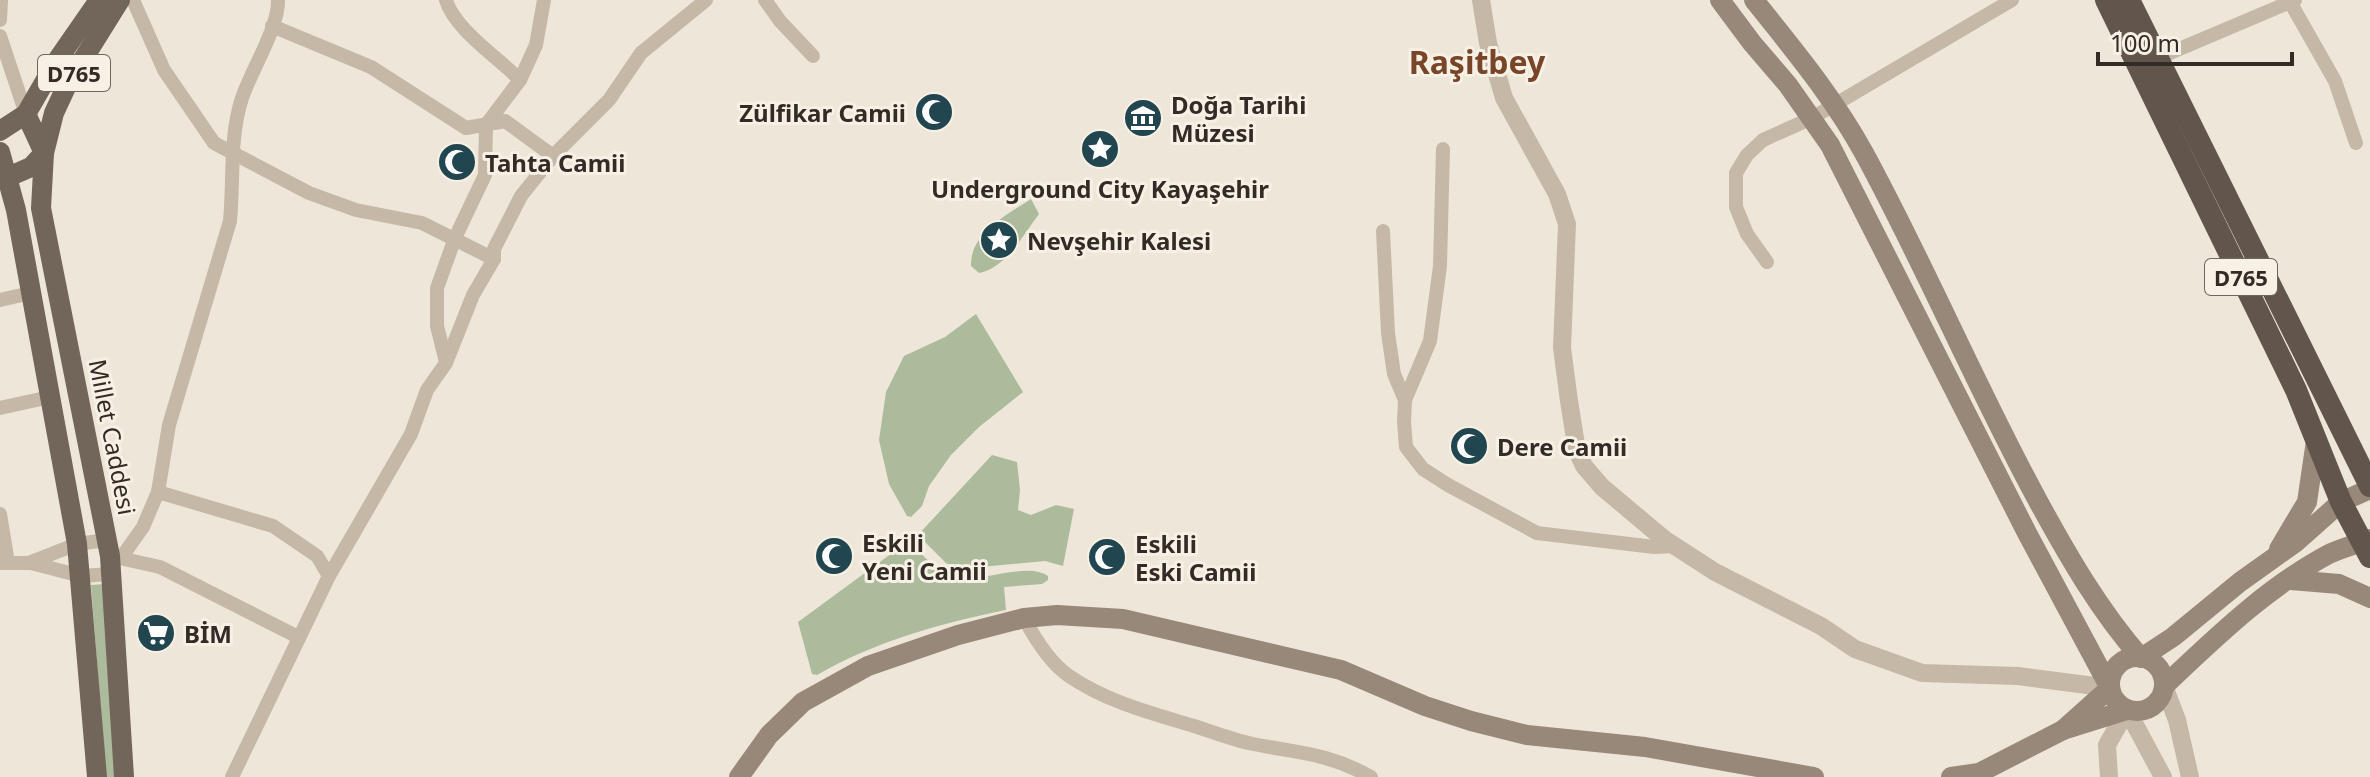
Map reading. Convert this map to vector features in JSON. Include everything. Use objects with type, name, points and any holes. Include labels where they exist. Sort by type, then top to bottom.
[{"type":"highway","name":"D765","points":[[2106,0],[2296,390],[2341,502],[2367,546]]},
{"type":"highway","name":"D765","points":[[2129,0],[2370,488]]},
{"type":"main road","name":"D765","points":[[26,114],[51,69],[99,0]]},
{"type":"main road","name":"D765","points":[[44,153],[54,113],[67,85],[120,0]]},
{"type":"main road","points":[[1720,0],[1812,118],[1855,191],[2115,701],[2127,710]]},
{"type":"main road","points":[[1754,0],[1807,67],[1862,150],[1895,211],[2008,445],[2066,551],[2119,634],[2141,658]]},
{"type":"main road","points":[[0,131],[26,114]]},
{"type":"main road","name":"Millet Caddesi","points":[[26,114],[44,153],[41,208],[112,557],[124,777]]},
{"type":"main road","points":[[0,152],[31,293],[77,544],[97,777]]},
{"type":"main road","points":[[4,179],[31,167],[44,153]]},
{"type":"main road","points":[[2275,556],[2307,502],[2316,441]]},
{"type":"main road","points":[[2141,658],[2173,637],[2341,502],[2370,488]]},
{"type":"main road","points":[[1951,777],[1979,773],[2063,730],[2127,710],[2139,711],[2152,707],[2160,698],[2164,686],[2228,625],[2330,554],[2367,546]]},
{"type":"main road","points":[[2291,580],[2339,584],[2370,598]]},
{"type":"main road","points":[[739,777],[769,735],[803,702],[868,666],[958,635],[1024,618],[1057,615],[1123,619],[1341,670],[1425,706],[1527,735],[1645,747],[1814,777]]},
{"type":"main road","points":[[2063,730],[2110,688],[2110,680],[2118,665],[2133,658],[2149,660],[2160,670],[2164,686]]},
{"type":"street","points":[[0,20],[1,0]]},
{"type":"street","points":[[133,0],[164,70],[214,143],[309,193],[356,210],[422,223],[494,259]]},
{"type":"street","points":[[0,514],[4,563],[31,563],[81,576],[112,557],[143,527],[158,492],[169,425],[230,221],[232,154],[241,100],[272,26],[278,0]]},
{"type":"street","points":[[446,0],[448,10],[520,80]]},
{"type":"street","points":[[446,363],[437,326],[437,288],[455,238],[485,175],[486,125],[520,80],[536,45],[544,0]]},
{"type":"street","points":[[232,777],[329,576],[411,434],[427,390],[446,363],[473,295],[494,259],[494,249],[521,196],[553,156],[609,100],[641,53],[706,0]]},
{"type":"street","points":[[765,0],[813,56]]},
{"type":"street","points":[[1481,0],[1488,43],[1504,98],[1557,194],[1567,224],[1562,348],[1577,451],[1584,466],[1602,487],[1675,546],[1715,572],[1821,626],[1855,649],[1922,673],[2018,676],[2110,688]]},
{"type":"street","points":[[1767,262],[1747,234],[1736,207],[1736,173],[1747,155],[1763,140],[1812,118],[1832,103],[2012,0]]},
{"type":"street","points":[[2158,58],[2291,1],[2335,81],[2356,143]]},
{"type":"street","points":[[272,26],[371,67],[466,128],[505,121],[553,156]]},
{"type":"street","points":[[0,36],[26,114]]},
{"type":"street","points":[[1443,149],[1440,266],[1430,341],[1405,400],[1406,447],[1423,469],[1537,533],[1654,547],[1675,546]]},
{"type":"street","points":[[1383,231],[1388,333],[1394,374],[1405,400]]},
{"type":"street","points":[[0,300],[31,293]]},
{"type":"street","points":[[0,408],[50,397]]},
{"type":"street","points":[[158,492],[273,526],[317,556],[329,576]]},
{"type":"street","points":[[31,563],[77,544],[112,557],[160,567],[298,637]]},
{"type":"street","points":[[1024,618],[1034,637],[1066,674],[1106,696],[1148,714],[1251,744],[1324,756],[1371,777]]},
{"type":"street","points":[[2164,686],[2177,720],[2190,777]]},
{"type":"street","points":[[2109,777],[2107,745],[2127,710]]},
{"type":"street","points":[[2127,710],[2163,777]]},
{"type":"green space","points":[[1031,199],[1039,214],[1006,258],[979,273],[971,266],[972,254],[983,235]]},
{"type":"green space","points":[[976,314],[1023,392],[979,427],[951,455],[929,486],[922,506],[911,517],[907,516],[889,484],[879,440],[886,392],[904,356],[945,337]]},
{"type":"green space","points":[[992,455],[1017,462],[1020,490],[1018,510],[1031,515],[1056,505],[1074,509],[1063,566],[1045,561],[959,569],[946,563],[918,535]]},
{"type":"green space","points":[[911,544],[934,566],[950,576],[973,578],[1027,571],[1039,572],[1048,576],[1048,580],[1042,584],[1004,587],[1006,610],[908,635],[861,653],[817,675],[812,674],[798,622],[903,545]]},
{"type":"green space","points":[[104,584],[116,777],[106,777],[91,585]]},
{"type":"place","name":"Zülfikar Camii","points":[[934,112]]},
{"type":"place","name":"Doğa Tarihi Müzesi","points":[[1143,118]]},
{"type":"place","name":"Underground City Kayaşehir","points":[[1100,149]]},
{"type":"place","name":"Tahta Camii","points":[[457,162]]},
{"type":"place","name":"Nevşehir Kalesi","points":[[999,240]]},
{"type":"place","name":"Dere Camii","points":[[1469,446]]},
{"type":"place","name":"Eskili Yeni Camii","points":[[834,556]]},
{"type":"place","name":"Eskili Eski Camii","points":[[1107,557]]},
{"type":"place","name":"BİM","points":[[156,633]]},
{"type":"district","name":"Raşitbey","points":[[1477,61]]}]
